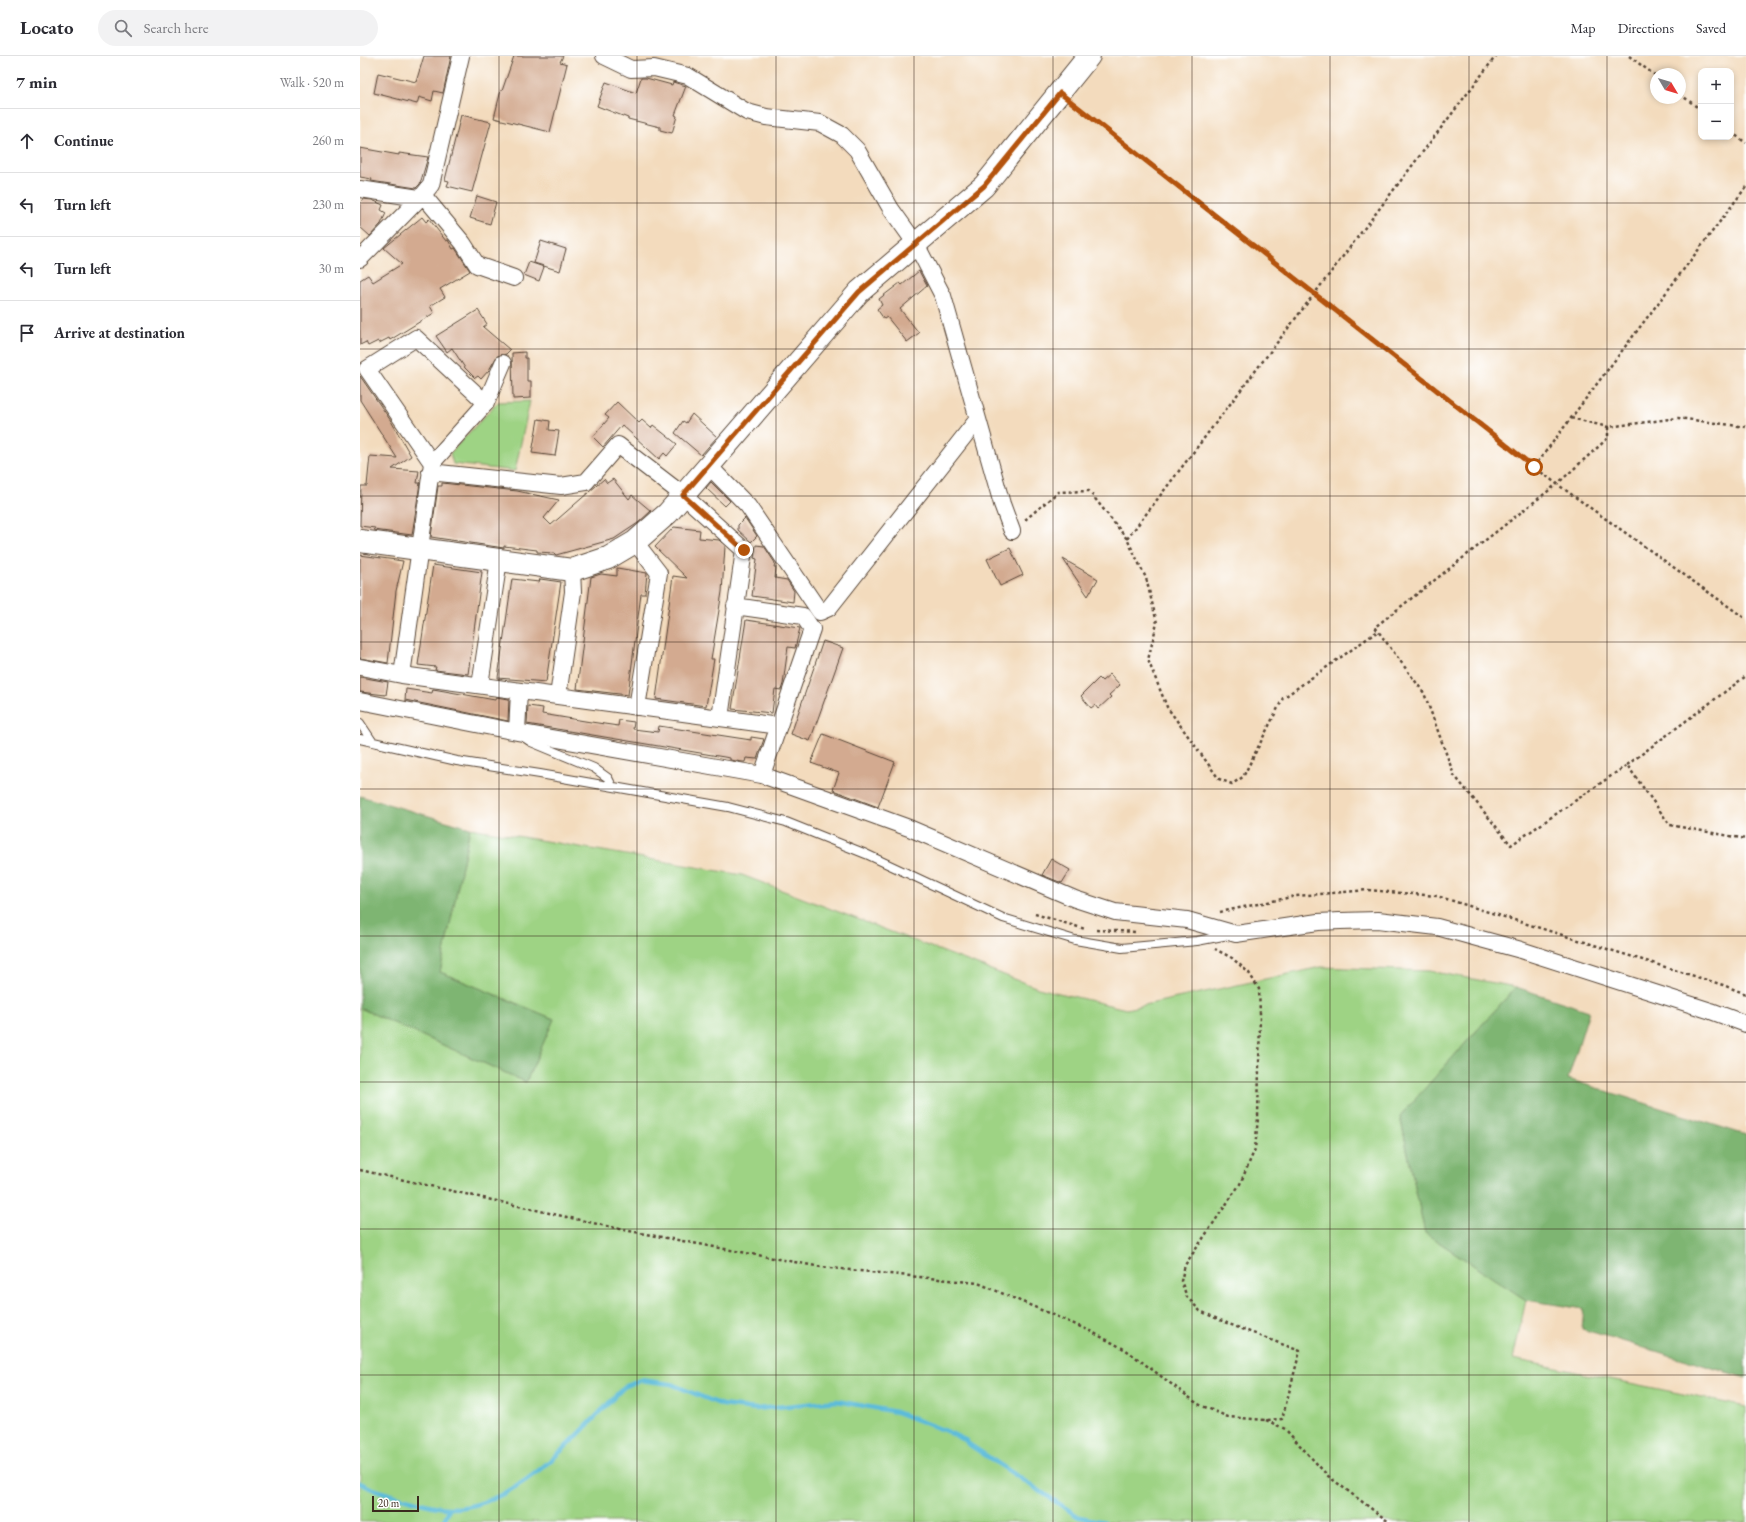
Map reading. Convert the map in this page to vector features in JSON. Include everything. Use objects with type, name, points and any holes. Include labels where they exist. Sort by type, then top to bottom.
[{"type":"street","points":[[360,259],[431,185],[461,56]]},
{"type":"street","points":[[604,56],[631,69],[654,68],[688,76],[747,112],[766,117],[820,123],[842,135],[863,158],[891,209],[916,244],[943,296],[977,420],[1002,504],[1012,531]]},
{"type":"street","points":[[655,56],[665,71]]},
{"type":"street","points":[[360,542],[572,570],[608,558],[635,542],[668,513],[859,292],[984,186],[1089,56]]},
{"type":"street","points":[[360,189],[421,197],[462,243],[477,265],[514,278]]},
{"type":"street","points":[[486,403],[416,338],[367,369],[431,467],[560,486],[586,482],[618,444],[683,495],[744,550],[720,718]]},
{"type":"street","points":[[402,675],[431,467],[486,403],[503,363]]},
{"type":"street","points":[[762,775],[812,629],[820,612],[829,608],[977,420]]},
{"type":"street","points":[[709,466],[748,506],[820,612]]},
{"type":"street","points":[[635,542],[659,573],[637,707]]},
{"type":"street","points":[[480,685],[499,560]]},
{"type":"street","points":[[558,696],[573,592],[572,570]]},
{"type":"street","points":[[735,606],[803,616],[812,629]]},
{"type":"street","points":[[360,667],[402,675],[780,726]]},
{"type":"street","points":[[516,732],[519,691]]},
{"type":"street","points":[[360,701],[516,732],[762,775],[909,828],[1075,899],[1115,912],[1187,920],[1236,934],[1318,922],[1340,921],[1378,920],[1437,927],[1521,950],[1711,1010],[1746,1024]]},
{"type":"lane","points":[[360,723],[372,741]]},
{"type":"lane","points":[[516,732],[531,742],[594,768],[608,778],[612,786]]},
{"type":"lane","points":[[360,739],[457,761],[612,786],[728,807],[786,822],[866,854],[1003,918],[1075,940],[1122,948],[1197,941],[1236,934]]},
{"type":"path","points":[[1127,539],[1496,56]]},
{"type":"path","points":[[1629,56],[1650,72]]},
{"type":"path","points":[[1060,93],[1534,467],[1746,619]]},
{"type":"path","points":[[1686,99],[1698,108]]},
{"type":"path","points":[[1734,134],[1746,143]]},
{"type":"path","points":[[1534,467],[1746,188]]},
{"type":"path","points":[[1571,418],[1608,427],[1678,418],[1746,426]]},
{"type":"path","points":[[1608,427],[1608,438],[1557,484],[1375,627],[1424,693],[1454,775],[1511,845],[1627,765],[1746,676]]},
{"type":"path","points":[[1012,531],[1058,492],[1089,491],[1127,539],[1146,578],[1157,623],[1148,660],[1167,707],[1219,779],[1232,784],[1243,777],[1283,698],[1378,631]]},
{"type":"path","points":[[1627,765],[1670,825],[1746,839]]},
{"type":"path","points":[[360,1170],[616,1228],[821,1267],[978,1283],[1088,1330],[1126,1350],[1198,1404],[1228,1417],[1266,1420],[1282,1419],[1300,1351],[1229,1324],[1200,1311],[1187,1297],[1181,1281],[1185,1265],[1240,1184],[1255,1149],[1258,1118],[1259,989],[1248,973],[1232,958],[1197,941]]},
{"type":"path","points":[[1266,1420],[1285,1429],[1328,1476],[1389,1522]]},
{"type":"green space","points":[[530,401],[515,471],[453,464],[450,453],[498,402]]},
{"type":"green space","points":[[360,796],[470,828],[440,972],[554,1019],[526,1082],[360,1008]]},
{"type":"green space","points":[[470,828],[742,875],[1038,988],[1126,1009],[1321,967],[1429,971],[1516,987],[1400,1116],[1425,1233],[1526,1300],[1513,1359],[1746,1407],[1746,1522],[360,1522],[360,1008],[526,1082],[554,1019],[440,972]]},
{"type":"green space","points":[[1516,987],[1589,1011],[1568,1079],[1746,1135],[1746,1378],[1582,1329],[1584,1309],[1526,1300],[1425,1233],[1400,1116]]},
{"type":"building","points":[[424,56],[451,56],[443,93],[434,91],[432,101],[419,97],[417,104],[374,93],[378,73],[416,82]]},
{"type":"building","points":[[514,56],[563,56],[560,62],[567,64],[550,132],[494,118],[501,90],[502,91]]},
{"type":"building","points":[[641,78],[672,85],[673,82],[686,86],[675,115],[677,116],[672,133],[660,130],[660,127],[628,119],[597,106],[606,82],[636,93]]},
{"type":"building","points":[[461,115],[491,122],[472,192],[447,186],[449,181],[445,180]]},
{"type":"building","points":[[360,148],[399,155],[399,153],[428,157],[420,184],[416,188],[371,181],[372,179],[360,177]]},
{"type":"building","points":[[477,196],[496,202],[490,224],[470,218]]},
{"type":"building","points":[[363,199],[372,200],[383,205],[381,210],[386,213],[381,224],[370,236],[360,227],[360,204]]},
{"type":"building","points":[[422,217],[426,222],[429,219],[446,241],[448,240],[470,271],[440,289],[445,297],[430,306],[434,313],[390,340],[389,338],[379,343],[378,341],[368,346],[366,342],[360,345],[360,280],[368,275],[373,282],[402,264],[384,248]]},
{"type":"building","points":[[541,241],[566,249],[560,271],[534,263]]},
{"type":"building","points":[[529,262],[544,267],[539,281],[524,275]]},
{"type":"building","points":[[919,271],[927,286],[900,309],[919,333],[907,342],[887,317],[884,319],[877,309],[882,305],[879,299],[900,283],[902,285]]},
{"type":"building","points":[[478,310],[487,324],[483,327],[510,350],[506,354],[497,356],[489,370],[481,379],[478,376],[475,378],[465,368],[452,348],[447,352],[436,336]]},
{"type":"building","points":[[525,352],[525,358],[527,358],[527,381],[531,381],[531,398],[513,399],[512,353]]},
{"type":"building","points":[[360,376],[391,421],[411,456],[392,469],[419,471],[417,483],[420,483],[412,535],[374,530],[375,528],[360,526],[361,486],[367,486],[370,456],[397,458],[360,400]]},
{"type":"building","points":[[617,402],[639,423],[642,420],[651,428],[653,425],[677,444],[667,456],[664,453],[659,459],[622,425],[603,447],[593,437],[609,418],[605,415]]},
{"type":"building","points":[[692,414],[717,437],[701,455],[675,433],[683,421],[686,423]]},
{"type":"building","points":[[538,419],[550,421],[549,430],[559,431],[555,456],[532,453]]},
{"type":"building","points":[[604,479],[607,483],[613,479],[629,499],[632,495],[651,511],[638,523],[614,539],[556,555],[554,553],[537,552],[537,550],[504,546],[504,548],[431,537],[438,486],[442,486],[442,483],[517,491],[559,500],[544,518],[551,525]]},
{"type":"building","points":[[711,482],[730,501],[725,506],[706,488]]},
{"type":"building","points":[[745,518],[757,536],[751,542],[738,530],[738,525]]},
{"type":"building","points":[[674,527],[700,530],[699,538],[719,540],[725,546],[722,592],[711,659],[714,659],[706,706],[656,699],[673,576],[687,578],[655,547]]},
{"type":"building","points":[[756,545],[764,546],[775,563],[775,578],[787,580],[794,591],[793,602],[752,596],[757,559],[754,558]]},
{"type":"building","points":[[1010,548],[1023,575],[1000,586],[987,559]]},
{"type":"building","points":[[360,555],[403,561],[396,591],[388,663],[360,658]]},
{"type":"building","points":[[1063,559],[1098,579],[1088,596]]},
{"type":"building","points":[[433,565],[482,572],[468,674],[435,670],[436,667],[418,665]]},
{"type":"building","points":[[617,568],[647,573],[645,594],[641,594],[628,695],[577,689],[591,577],[601,574],[617,576]]},
{"type":"building","points":[[512,579],[539,582],[540,579],[561,582],[546,682],[498,678]]},
{"type":"building","points":[[746,620],[800,628],[795,648],[788,647],[783,684],[781,690],[775,689],[772,713],[732,709]]},
{"type":"building","points":[[823,641],[843,648],[810,741],[791,734]]},
{"type":"building","points":[[1110,674],[1120,685],[1109,695],[1111,697],[1098,709],[1095,705],[1091,708],[1081,696],[1099,678],[1102,681]]},
{"type":"building","points":[[360,677],[388,682],[386,695],[360,692]]},
{"type":"building","points":[[406,689],[432,693],[433,689],[495,700],[496,697],[509,699],[508,721],[405,700]]},
{"type":"building","points":[[528,706],[543,708],[542,714],[591,722],[618,726],[619,720],[634,722],[633,729],[658,732],[659,726],[751,740],[751,737],[764,739],[757,759],[746,758],[745,762],[742,762],[730,760],[730,758],[527,724]]},
{"type":"building","points":[[823,734],[895,762],[878,807],[833,790],[839,773],[811,763]]},
{"type":"building","points":[[1051,859],[1070,870],[1062,883],[1042,875]]},
{"type":"waterway","points":[[360,1483],[382,1492],[422,1504],[444,1508],[475,1505],[499,1496],[523,1482],[568,1445],[624,1387],[640,1380],[671,1384],[722,1405],[756,1409],[837,1401],[896,1412],[946,1431],[967,1441],[967,1443],[1079,1517],[1105,1522]]},
{"type":"waterway","points":[[443,1522],[450,1508]]},
{"type":"route","points":[[744,550],[683,495],[859,292],[984,186],[1060,93],[1534,467]]}]
